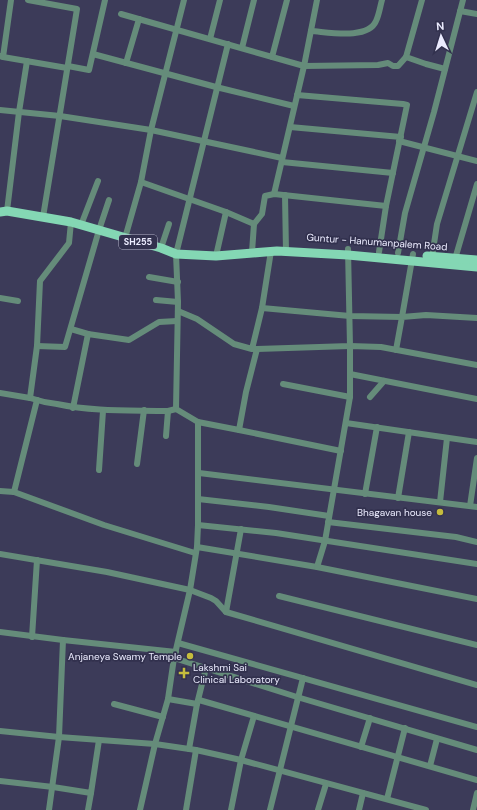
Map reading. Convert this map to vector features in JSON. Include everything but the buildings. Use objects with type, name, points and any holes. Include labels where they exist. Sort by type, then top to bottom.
[{"type":"main road","name":"Guntur - Hanumanpalem Road","points":[[3,212],[71,222],[161,248],[176,254],[216,256],[280,250],[379,252],[398,253],[412,258],[432,257],[477,260]]},
{"type":"main road","name":"Guntur - Hanumanpalem Road","points":[[348,252],[412,258],[477,267]]},
{"type":"street","points":[[11,0],[2,57],[89,70],[106,0]]},
{"type":"street","points":[[28,0],[77,9],[43,217]]},
{"type":"street","points":[[125,238],[141,182],[151,130],[184,0]]},
{"type":"street","points":[[210,39],[220,0]]},
{"type":"street","points":[[242,48],[254,0]]},
{"type":"street","points":[[272,57],[287,0]]},
{"type":"street","points":[[274,194],[304,66],[317,0]]},
{"type":"street","points":[[311,31],[350,34],[371,29],[376,22],[382,0]]},
{"type":"street","points":[[121,14],[304,66],[378,65],[385,63],[398,66],[406,56],[422,0]]},
{"type":"street","points":[[398,253],[405,213],[463,0]]},
{"type":"street","points":[[460,11],[477,14]]},
{"type":"street","points":[[126,63],[139,19]]},
{"type":"street","points":[[176,409],[178,282],[176,254],[216,87],[228,44]]},
{"type":"street","points":[[93,54],[294,106]]},
{"type":"street","points":[[406,56],[426,64],[445,69]]},
{"type":"street","points":[[3,212],[27,61]]},
{"type":"street","points":[[432,257],[437,224],[477,92]]},
{"type":"street","points":[[297,95],[401,103],[407,105],[398,138],[379,252]]},
{"type":"street","points":[[0,110],[60,116],[151,130],[282,160],[393,173]]},
{"type":"street","points":[[290,127],[398,138],[477,162]]},
{"type":"street","points":[[81,225],[98,181]]},
{"type":"street","points":[[141,182],[190,198],[254,224]]},
{"type":"street","points":[[455,259],[477,184]]},
{"type":"street","points":[[252,252],[254,224],[262,214],[265,196],[274,194],[386,206]]},
{"type":"street","points":[[239,430],[262,308],[280,250],[285,195]]},
{"type":"street","points":[[37,346],[65,348],[109,200]]},
{"type":"street","points":[[216,256],[226,212]]},
{"type":"street","points":[[14,492],[34,399],[40,281],[69,243],[71,222]]},
{"type":"street","points":[[161,248],[169,224]]},
{"type":"street","points":[[318,567],[325,541],[350,397],[348,252]]},
{"type":"street","points":[[396,350],[412,258]]},
{"type":"street","points":[[149,277],[178,282]]},
{"type":"street","points":[[0,298],[18,301]]},
{"type":"street","points":[[156,300],[178,302]]},
{"type":"street","points":[[262,308],[350,316],[402,317],[426,315],[477,318]]},
{"type":"street","points":[[178,311],[197,319],[234,344],[254,349],[372,346],[477,365]]},
{"type":"street","points":[[71,329],[88,334],[129,340],[159,322],[177,321]]},
{"type":"street","points":[[73,408],[88,334]]},
{"type":"street","points":[[350,374],[477,399]]},
{"type":"street","points":[[370,397],[384,381]]},
{"type":"street","points":[[283,384],[350,397]]},
{"type":"street","points":[[0,393],[73,408],[103,411],[168,411],[176,409],[198,422],[341,451]]},
{"type":"street","points":[[137,464],[144,410]]},
{"type":"street","points":[[99,470],[103,411]]},
{"type":"street","points":[[166,436],[168,411]]},
{"type":"street","points":[[140,810],[154,744],[168,698],[175,655],[190,590],[196,550],[199,473],[198,422]]},
{"type":"street","points":[[346,423],[477,442]]},
{"type":"street","points":[[364,494],[377,427]]},
{"type":"street","points":[[398,498],[409,432]]},
{"type":"street","points":[[440,502],[446,438]]},
{"type":"street","points":[[470,506],[477,458]]},
{"type":"street","points":[[199,473],[477,507]]},
{"type":"street","points":[[0,491],[14,492],[104,525],[196,550],[237,554],[318,567],[477,599]]},
{"type":"street","points":[[198,499],[248,504],[329,519],[456,537],[477,542]]},
{"type":"street","points":[[198,525],[276,533],[477,564]]},
{"type":"street","points":[[226,612],[241,530]]},
{"type":"street","points":[[0,554],[107,572],[190,590],[216,601],[226,612],[477,685]]},
{"type":"street","points":[[32,637],[37,560]]},
{"type":"street","points":[[279,596],[477,645]]},
{"type":"street","points":[[0,632],[175,655],[206,668],[297,697],[477,750]]},
{"type":"street","points":[[48,810],[53,787],[58,738],[63,640]]},
{"type":"street","points":[[178,643],[477,727]]},
{"type":"street","points":[[186,810],[198,702],[206,668]]},
{"type":"street","points":[[270,810],[297,697],[303,678]]},
{"type":"street","points":[[168,698],[198,702],[254,716],[477,780]]},
{"type":"street","points":[[114,704],[163,717]]},
{"type":"street","points":[[231,810],[241,760],[254,716]]},
{"type":"street","points":[[361,747],[370,718]]},
{"type":"street","points":[[387,799],[405,728]]},
{"type":"street","points":[[0,731],[58,738],[154,744],[192,749],[241,760],[326,784],[387,799],[408,808],[426,810]]},
{"type":"street","points":[[430,766],[437,738]]},
{"type":"street","points":[[88,810],[99,740]]},
{"type":"street","points":[[0,781],[91,793]]},
{"type":"street","points":[[318,810],[326,784]]},
{"type":"street","points":[[359,810],[363,793]]},
{"type":"street","points":[[473,810],[477,793]]},
{"type":"place","name":"Bhagavan house","points":[[440,512]]},
{"type":"place","name":"Anjaneya Swamy Temple","points":[[190,656]]},
{"type":"place","name":"Lakshmi Sai Clinical Laboratory","points":[[184,673]]}]
